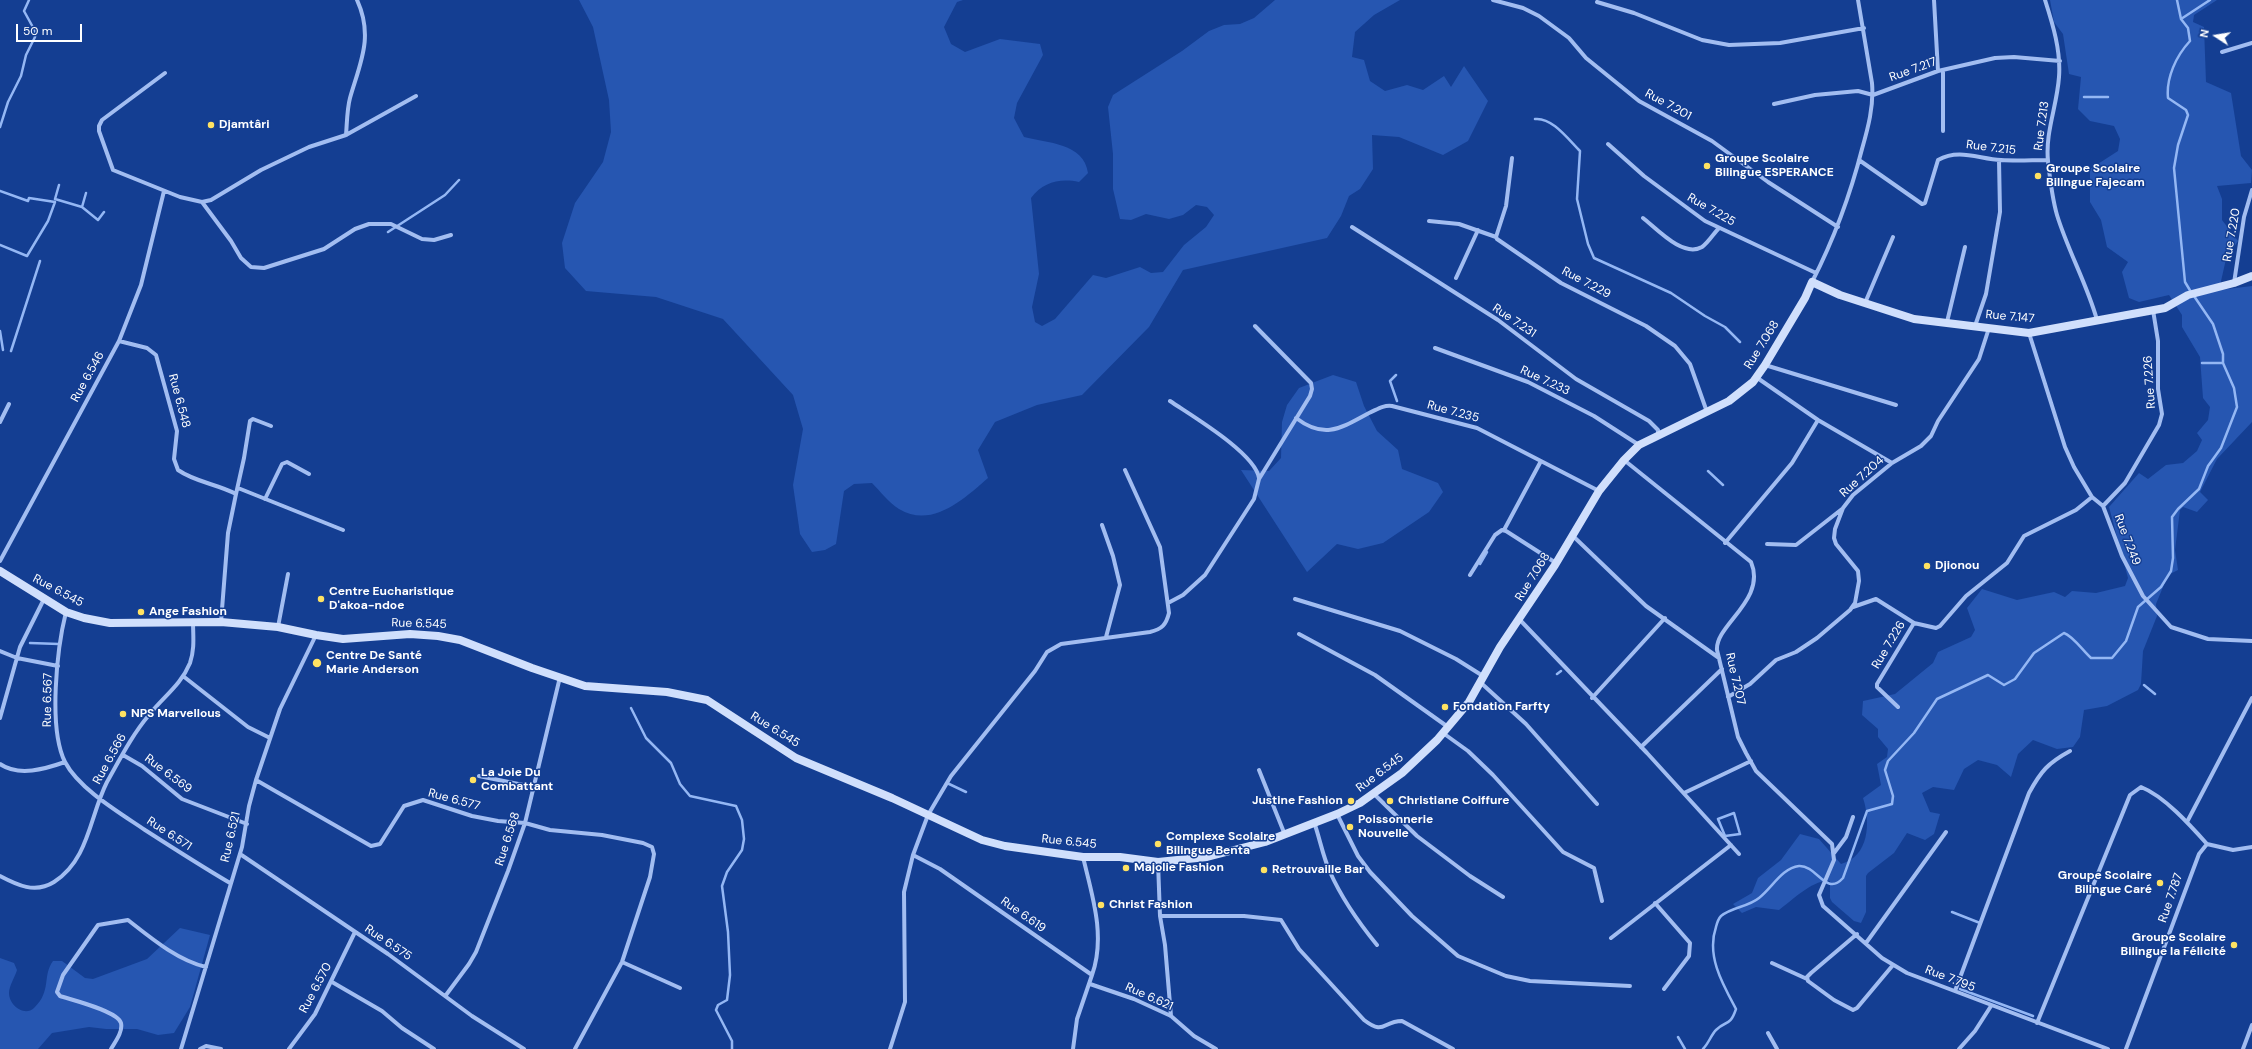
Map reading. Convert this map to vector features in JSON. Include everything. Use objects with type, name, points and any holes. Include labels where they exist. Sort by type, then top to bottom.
[{"type":"street","points":[[346,135],[350,99],[359,72],[366,31],[357,0]]},
{"type":"street","name":"Rue 7.201","points":[[1493,0],[1523,8],[1538,16],[1569,38],[1586,58],[1639,101],[1712,141],[1768,182],[1838,227]]},
{"type":"street","name":"Rue 7.068","points":[[1482,679],[1500,647],[1520,620],[1573,536],[1599,491],[1624,460],[1640,445],[1729,401],[1756,378],[1766,365],[1805,298],[1838,227],[1859,160],[1873,96],[1864,28],[1858,0]]},
{"type":"street","points":[[1934,0],[1941,71],[1943,131]]},
{"type":"street","name":"Rue 7.213","points":[[2045,0],[2060,60],[2059,78],[2050,123],[2048,160],[2057,214],[2076,264],[2089,291],[2098,321]]},
{"type":"street","points":[[1597,2],[1634,13],[1702,40],[1729,45],[1780,43],[1864,28]]},
{"type":"street","points":[[2222,52],[2252,42]]},
{"type":"street","name":"Rue 7.217","points":[[1873,96],[1941,71],[1995,58],[2014,57],[2060,60]]},
{"type":"street","points":[[165,73],[102,120],[99,126],[113,170],[164,191],[202,202],[211,200],[261,170],[309,148],[346,135],[416,96]]},
{"type":"street","points":[[1774,104],[1815,95],[1851,91],[1858,91],[1873,96]]},
{"type":"street","name":"Rue 7.225","points":[[1608,144],[1623,160],[1687,210],[1719,228],[1816,273]]},
{"type":"street","name":"Rue 7.215","points":[[1859,160],[1922,204],[1925,203],[1938,160],[1946,156],[1961,154],[1999,160],[2048,160]]},
{"type":"street","points":[[1496,237],[1506,206],[1512,158]]},
{"type":"street","points":[[1975,326],[1986,294],[2000,212],[1999,160]]},
{"type":"street","name":"Rue 7.220","points":[[2234,284],[2244,217],[2252,190]]},
{"type":"street","name":"Rue 6.546","points":[[0,560],[118,341],[141,285],[164,191]]},
{"type":"street","points":[[202,202],[231,241],[241,258],[251,267],[264,268],[324,249],[355,229],[369,224],[391,224],[422,239],[434,240],[451,235]]},
{"type":"street","points":[[1643,218],[1679,246],[1692,250],[1703,246],[1719,228]]},
{"type":"street","name":"Rue 7.229","points":[[1429,221],[1459,224],[1496,237],[1561,283],[1646,326],[1675,346],[1690,364],[1707,412]]},
{"type":"street","name":"Rue 7.231","points":[[1352,226],[1498,320],[1576,379],[1649,421],[1658,430],[1658,436]]},
{"type":"street","points":[[1456,278],[1478,230]]},
{"type":"street","points":[[1864,303],[1893,237]]},
{"type":"street","points":[[1947,322],[1964,247]]},
{"type":"street","name":"Rue 7.147","points":[[1812,282],[1840,296],[1914,319],[2029,333],[2165,308],[2188,295],[2234,284],[2252,276]]},
{"type":"street","name":"Rue 7.226","points":[[2103,506],[2125,482],[2159,425],[2162,414],[2158,389],[2158,341],[2153,310]]},
{"type":"street","points":[[1168,603],[1183,595],[1205,575],[1254,499],[1259,479],[1310,396],[1312,386],[1255,326]]},
{"type":"street","name":"Rue 7.204","points":[[1852,607],[1858,590],[1858,571],[1836,544],[1834,538],[1835,528],[1842,508],[1853,495],[1892,463],[1921,446],[1930,436],[1938,421],[1979,359],[1989,328]]},
{"type":"street","name":"Rue 7.249","points":[[2029,333],[2065,447],[2074,467],[2092,497],[2103,506],[2122,556],[2148,603],[2171,627],[2208,639],[2252,641]]},
{"type":"street","name":"Rue 6.548","points":[[118,341],[147,348],[156,355],[178,431],[174,459],[178,470],[201,482],[227,489],[236,494]]},
{"type":"street","name":"Rue 7.233","points":[[1435,348],[1528,382],[1594,416],[1640,445]]},
{"type":"street","points":[[1766,365],[1896,405]]},
{"type":"street","points":[[1756,378],[1818,420],[1892,463]]},
{"type":"street","points":[[1170,401],[1240,451],[1255,466],[1259,479]]},
{"type":"street","points":[[0,422],[9,404]]},
{"type":"street","name":"Rue 7.235","points":[[1296,418],[1311,429],[1326,431],[1347,425],[1383,406],[1392,406],[1477,428],[1599,491]]},
{"type":"street","points":[[221,622],[228,533],[250,421],[253,419],[271,426]]},
{"type":"street","points":[[1725,543],[1792,463],[1818,420]]},
{"type":"street","name":"Rue 7.207","points":[[1624,460],[1725,543],[1751,562],[1754,576],[1748,598],[1717,645],[1738,737],[1751,761],[1766,781],[1832,844],[1834,853]]},
{"type":"street","points":[[1470,575],[1495,535],[1504,530],[1541,461]]},
{"type":"street","points":[[265,499],[282,464],[287,462],[309,474]]},
{"type":"street","points":[[890,1049],[905,1002],[904,892],[913,855],[928,815],[951,776],[1035,671],[1047,652],[1061,644],[1158,630],[1167,621],[1170,614],[1160,547],[1125,470]]},
{"type":"street","points":[[238,488],[343,530]]},
{"type":"street","name":"Rue 7.226","points":[[1898,707],[1877,687],[1877,684],[1914,623],[1936,628],[1940,626],[1966,596],[2007,563],[2024,536],[2076,510],[2092,497]]},
{"type":"street","points":[[1767,544],[1796,545],[1842,508]]},
{"type":"street","points":[[1102,525],[1113,556],[1120,585],[1106,637]]},
{"type":"street","points":[[1504,530],[1556,563]]},
{"type":"street","points":[[1573,536],[1646,606],[1665,618],[1720,659]]},
{"type":"street","name":"Rue 6.545","points":[[0,571],[66,612],[84,618],[110,623],[193,621],[221,622],[278,626],[316,635],[343,639],[400,634],[448,637],[585,686],[667,692],[707,700],[796,758],[892,798],[982,840],[1005,846],[1083,856],[1120,857],[1158,862],[1207,857],[1285,835],[1337,814],[1374,794],[1402,773],[1446,730],[1469,702],[1482,679]]},
{"type":"street","points":[[278,626],[288,574]]},
{"type":"street","points":[[0,718],[17,658],[44,599]]},
{"type":"street","points":[[1295,599],[1400,631],[1456,659],[1482,679],[1526,724],[1597,804]]},
{"type":"street","points":[[1728,697],[1750,684],[1776,660],[1796,652],[1817,638],[1852,607],[1876,599],[1914,623]]},
{"type":"street","name":"Rue 6.567","points":[[66,612],[62,628],[58,666],[56,726],[65,762],[75,776],[100,799]]},
{"type":"street","points":[[1592,698],[1665,618]]},
{"type":"street","points":[[1520,620],[1592,698],[1641,747],[1739,854]]},
{"type":"street","name":"Rue 6.566","points":[[0,876],[28,887],[42,888],[68,870],[80,852],[100,799],[123,755],[142,723],[178,684],[183,676],[190,662],[194,644],[193,621]]},
{"type":"street","points":[[1299,634],[1375,675],[1446,730],[1493,775],[1563,852],[1594,868],[1602,901]]},
{"type":"street","name":"Rue 6.521","points":[[181,1049],[240,854],[247,824],[249,806],[256,780],[285,698],[316,635]]},
{"type":"street","points":[[0,651],[17,658],[58,666]]},
{"type":"street","points":[[1641,747],[1722,669]]},
{"type":"street","points":[[183,676],[248,727],[270,738]]},
{"type":"street","name":"Rue 6.568","points":[[446,995],[470,964],[476,952],[508,871],[525,823],[560,677]]},
{"type":"street","points":[[2187,822],[2252,698]]},
{"type":"street","points":[[1955,991],[2029,793],[2040,773],[2050,762],[2070,751]]},
{"type":"street","name":"Rue 6.569","points":[[123,755],[142,766],[170,791],[182,799],[247,824]]},
{"type":"street","points":[[1684,793],[1751,761]]},
{"type":"street","points":[[0,764],[12,770],[19,771],[51,767],[65,762]]},
{"type":"street","points":[[1259,770],[1285,835]]},
{"type":"street","points":[[479,776],[533,787]]},
{"type":"street","name":"Rue 6.577","points":[[256,780],[371,846],[380,844],[404,806],[423,800],[472,816],[498,821],[525,823],[550,830],[602,835],[644,843],[652,847],[654,854],[649,883],[622,962]]},
{"type":"street","points":[[2037,1022],[2130,795],[2141,787],[2149,790],[2187,822],[2207,844],[2233,850],[2252,846]]},
{"type":"street","points":[[1374,794],[1417,836],[1460,869],[1503,897]]},
{"type":"street","name":"Rue 6.571","points":[[100,799],[121,816],[230,883]]},
{"type":"street","points":[[1337,814],[1358,856],[1370,872],[1412,916],[1458,956],[1506,976],[1530,981],[1630,986]]},
{"type":"street","points":[[1834,853],[1846,838],[1853,817]]},
{"type":"street","points":[[1314,822],[1330,871],[1339,890],[1377,945]]},
{"type":"street","points":[[1866,943],[1946,832]]},
{"type":"street","name":"Rue 7.787","points":[[2126,1049],[2194,862],[2207,844]]},
{"type":"street","points":[[1611,938],[1655,902],[1731,845]]},
{"type":"street","name":"Rue 7.795","points":[[1834,853],[1826,880],[1819,894],[1823,906],[1893,965],[1991,1006],[2108,1049]]},
{"type":"street","name":"Rue 6.575","points":[[240,854],[446,995],[472,1016],[524,1049]]},
{"type":"street","name":"Rue 6.619","points":[[913,855],[945,873],[1092,975]]},
{"type":"street","points":[[1073,1049],[1077,1019],[1096,964],[1098,940],[1096,911],[1083,856]]},
{"type":"street","points":[[1158,862],[1160,916],[1165,945],[1171,1016]]},
{"type":"street","points":[[1655,902],[1690,943],[1689,956],[1664,989]]},
{"type":"street","points":[[1160,916],[1244,916],[1281,920],[1299,949],[1364,1020],[1373,1027],[1378,1028],[1402,1021],[1453,1049]]},
{"type":"street","points":[[111,1049],[121,1028],[121,1022],[118,1018],[101,1009],[60,996],[57,992],[63,975],[98,925],[128,920],[172,951],[197,964],[206,966]]},
{"type":"street","name":"Rue 6.570","points":[[289,1049],[315,1014],[332,982],[354,932]]},
{"type":"street","points":[[1807,979],[1810,973],[1857,934]]},
{"type":"street","points":[[575,1049],[622,962],[680,988]]},
{"type":"street","points":[[1772,963],[1807,979],[1834,1000],[1852,1010],[1857,1008],[1893,965]]},
{"type":"street","points":[[332,982],[382,1011],[402,1028],[434,1049]]},
{"type":"street","name":"Rue 6.621","points":[[1090,984],[1134,999],[1171,1016],[1194,1036],[1216,1049]]},
{"type":"street","points":[[1958,1049],[1975,1032],[1991,1006]]},
{"type":"street","points":[[2243,1049],[2252,1026]]},
{"type":"street","points":[[1768,1033],[1777,1049]]},
{"type":"street","points":[[200,1049],[206,1046],[221,1049]]},
{"type":"shaded area","points":[[579,0],[963,0],[957,2],[944,27],[951,44],[965,52],[1000,39],[1040,44],[1043,55],[1017,103],[1014,118],[1024,137],[1053,143],[1072,150],[1080,156],[1085,163],[1088,173],[1079,182],[1052,182],[1041,188],[1031,198],[1039,274],[1032,307],[1035,322],[1042,326],[1055,319],[1093,275],[1106,278],[1140,267],[1151,273],[1163,272],[1184,245],[1206,227],[1214,215],[1207,207],[1196,205],[1183,215],[1169,219],[1146,214],[1131,220],[1120,219],[1113,189],[1113,154],[1108,107],[1113,95],[1182,51],[1209,31],[1224,25],[1240,24],[1254,18],[1275,0],[1400,0],[1374,15],[1355,32],[1352,57],[1364,60],[1370,81],[1385,91],[1407,85],[1423,90],[1444,76],[1451,87],[1464,66],[1488,101],[1468,141],[1443,155],[1399,137],[1372,135],[1373,169],[1360,189],[1349,196],[1341,216],[1327,238],[1183,270],[1149,327],[1082,395],[1037,405],[995,422],[978,450],[988,478],[969,495],[947,509],[935,514],[923,516],[911,514],[899,509],[872,483],[854,484],[844,491],[836,544],[825,550],[812,552],[800,534],[793,485],[803,429],[793,395],[723,319],[656,297],[586,291],[565,268],[562,243],[575,203],[603,162],[611,132],[609,100],[593,27]]},
{"type":"shaded area","points":[[2050,0],[2217,0],[2194,15],[2193,22],[2204,27],[2206,82],[2231,93],[2241,156],[2252,170],[2251,183],[2217,186],[2222,199],[2222,220],[2238,241],[2226,259],[2219,290],[2252,286],[2252,422],[2217,459],[2200,492],[2208,500],[2197,512],[2183,507],[2180,510],[2175,550],[2178,570],[2168,575],[2156,604],[2157,616],[2143,651],[2141,684],[2138,690],[2107,706],[2084,710],[2080,737],[2073,747],[2057,749],[2033,740],[2018,754],[2011,777],[1997,765],[1978,760],[1964,769],[1954,790],[1933,787],[1922,793],[1930,812],[1940,814],[1934,834],[1925,840],[1907,833],[1894,853],[1868,873],[1866,876],[1866,912],[1861,923],[1854,921],[1832,902],[1830,898],[1830,881],[1824,881],[1810,886],[1779,910],[1756,907],[1742,913],[1733,904],[1752,893],[1758,878],[1781,860],[1800,834],[1819,839],[1841,864],[1850,860],[1857,854],[1862,846],[1866,837],[1867,828],[1866,807],[1863,798],[1881,785],[1877,764],[1887,757],[1888,749],[1878,737],[1878,729],[1862,715],[1863,701],[1895,694],[1933,663],[1938,652],[1971,637],[1975,630],[1967,608],[1982,589],[2017,600],[2054,592],[2065,597],[2072,591],[2096,593],[2125,586],[2128,578],[2109,507],[2139,473],[2148,479],[2166,465],[2183,463],[2197,451],[2202,440],[2197,433],[2208,420],[2210,407],[2203,398],[2200,357],[2182,327],[2182,315],[2169,295],[2139,302],[2129,298],[2122,272],[2128,262],[2107,247],[2101,220],[2090,202],[2090,169],[2118,151],[2120,139],[2114,126],[2090,121],[2078,109],[2081,77],[2069,74],[2063,34],[2054,22]]},
{"type":"shaded area","points":[[1333,375],[1356,382],[1364,406],[1377,431],[1398,450],[1402,469],[1438,483],[1443,492],[1429,512],[1383,543],[1358,549],[1337,544],[1307,572],[1241,470],[1269,471],[1281,458],[1282,422],[1287,405],[1299,388]]},
{"type":"shaded area","points":[[180,928],[210,935],[190,1007],[174,1033],[158,1035],[137,1029],[106,1029],[89,1027],[52,1033],[38,1049],[0,1049],[0,958],[14,963],[17,970],[10,987],[10,997],[14,1005],[26,1011],[34,1008],[40,1002],[45,990],[48,972],[53,961],[62,961],[85,978],[93,979],[147,959]]},
{"type":"waterway","points":[[0,127],[8,102],[21,76],[26,55],[35,37],[35,31],[24,11],[29,0]]},
{"type":"waterway","points":[[2177,0],[2181,19],[2188,28],[2190,41],[2180,53],[2170,75],[2168,98],[2186,110],[2188,115],[2178,145],[2174,168],[2185,282],[2191,292]]},
{"type":"waterway","points":[[2181,19],[2210,0]]},
{"type":"waterway","points":[[2084,97],[2108,97]]},
{"type":"waterway","points":[[1535,119],[1548,121],[1554,125],[1580,151],[1577,199],[1588,244],[1594,258],[1671,293],[1705,316],[1725,327],[1740,342]]},
{"type":"waterway","points":[[388,232],[445,195],[459,180]]},
{"type":"waterway","points":[[59,185],[55,199],[82,207],[98,220],[104,212]]},
{"type":"waterway","points":[[0,191],[28,201],[29,198],[55,202],[48,221],[27,256],[0,245]]},
{"type":"waterway","points":[[82,207],[86,193]]},
{"type":"waterway","points":[[11,351],[40,261]]},
{"type":"waterway","points":[[1703,1049],[1716,1030],[1730,1021],[1736,1009],[1717,970],[1713,949],[1713,938],[1719,918],[1725,913],[1755,901],[1764,894],[1787,870],[1799,866],[1811,870],[1821,879],[1831,884],[1837,883],[1843,878],[1867,811],[1892,804],[1893,796],[1885,770],[1888,761],[1914,733],[1937,699],[1988,675],[2004,685],[2015,679],[2034,653],[2064,633],[2074,640],[2091,658],[2112,658],[2126,641],[2138,607],[2161,587],[2171,571],[2173,558],[2172,517],[2178,509],[2199,489],[2208,466],[2221,448],[2237,407],[2234,388],[2223,363],[2223,354],[2213,324],[2194,296]]},
{"type":"waterway","points":[[0,331],[3,350]]},
{"type":"waterway","points":[[2202,363],[2223,363]]},
{"type":"waterway","points":[[1396,375],[1390,381],[1397,401]]},
{"type":"waterway","points":[[1708,471],[1723,485]]},
{"type":"waterway","points":[[1480,564],[1487,552]]},
{"type":"waterway","points":[[30,643],[59,644]]},
{"type":"waterway","points":[[1557,674],[1561,671]]},
{"type":"waterway","points":[[2144,685],[2155,694]]},
{"type":"waterway","points":[[631,708],[646,738],[671,763],[680,784],[690,796],[736,806],[742,820],[744,839],[742,850],[727,872],[722,886],[728,932],[730,975],[727,1000],[718,1005],[716,1010],[732,1041],[732,1049]]},
{"type":"waterway","points":[[947,783],[966,792]]},
{"type":"waterway","points":[[1734,813],[1740,834],[1725,836],[1718,819],[1734,813]]},
{"type":"waterway","points":[[1952,912],[1980,923]]},
{"type":"waterway","points":[[1960,989],[2033,1016]]},
{"type":"waterway","points":[[1678,1037],[1685,1049]]},
{"type":"place","name":"Djamtâri","points":[[211,125]]},
{"type":"place","name":"Groupe Scolaire Bilingue ESPERANCE","points":[[1707,166]]},
{"type":"place","name":"Groupe Scolaire Bilingue Fajecam","points":[[2038,176]]},
{"type":"place","name":"Djionou","points":[[1927,566]]},
{"type":"place","name":"Centre Eucharistique D'akoa-ndoe","points":[[321,599]]},
{"type":"place","name":"Ange Fashion","points":[[141,612]]},
{"type":"place","name":"Centre De Santé Marie Anderson","points":[[317,663]]},
{"type":"place","name":"Fondation Farfty","points":[[1445,707]]},
{"type":"place","name":"NPS Marvellous","points":[[123,714]]},
{"type":"place","name":"La Joie Du Combattant","points":[[473,780]]},
{"type":"place","name":"Justine Fashion","points":[[1351,801]]},
{"type":"place","name":"Christiane Coiffure","points":[[1390,801]]},
{"type":"place","name":"Poissonnerie Nouvelle","points":[[1350,827]]},
{"type":"place","name":"Complexe Scolaire Bilingue Benta","points":[[1158,844]]},
{"type":"place","name":"Majolie Fashion","points":[[1126,868]]},
{"type":"place","name":"Retrouvaille Bar","points":[[1264,870]]},
{"type":"place","name":"Groupe Scolaire Bilingue Caré","points":[[2160,883]]},
{"type":"place","name":"Christ Fashion","points":[[1101,905]]},
{"type":"place","name":"Groupe Scolaire Bilingue la Félicité","points":[[2234,945]]}]
